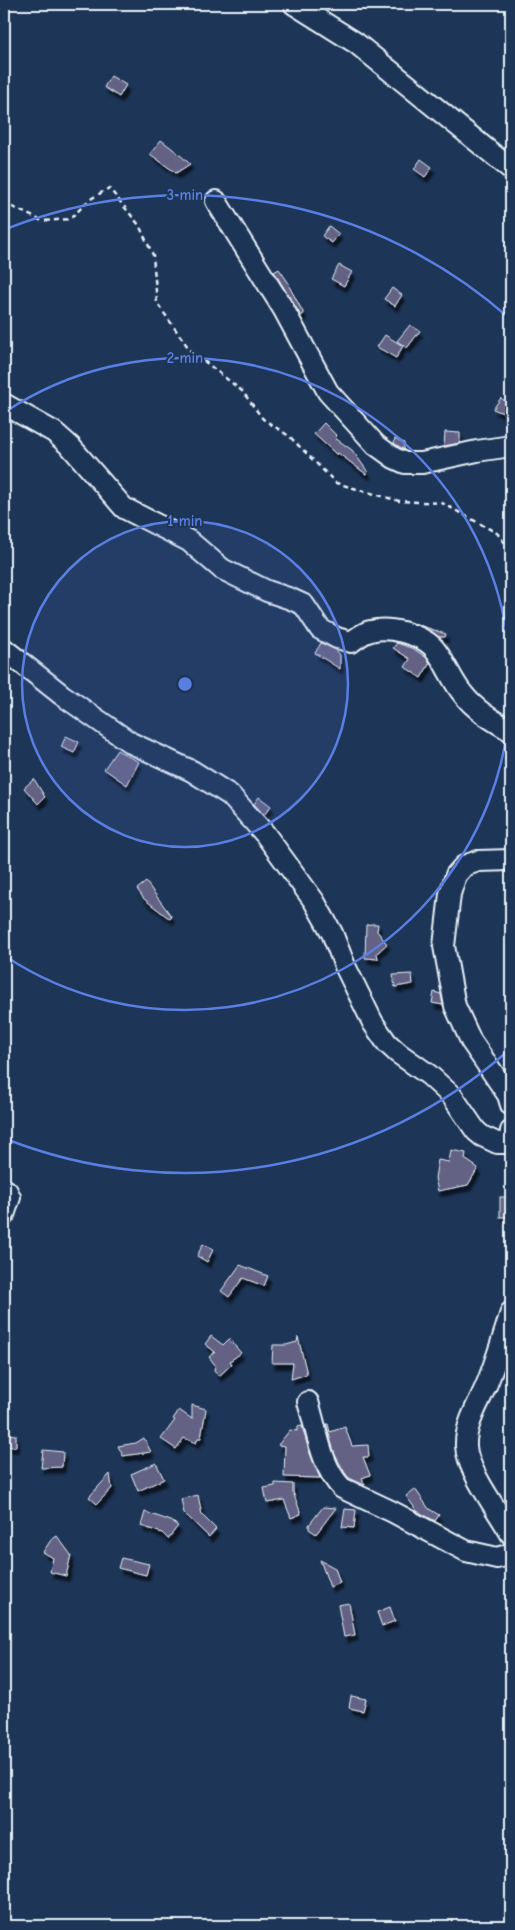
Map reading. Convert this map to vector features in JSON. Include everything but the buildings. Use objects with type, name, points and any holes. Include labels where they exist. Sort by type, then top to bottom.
[{"type":"street","points":[[294,4],[356,43],[511,169]]},
{"type":"street","points":[[216,202],[284,310],[328,392],[376,445],[394,458],[405,463],[422,463],[511,446]]},
{"type":"street","points":[[4,404],[54,432],[72,447],[124,508],[189,541],[222,568],[267,591],[291,599],[304,606],[320,628],[337,638],[350,642],[369,631],[377,630],[412,634],[424,640],[438,654],[452,682],[464,696],[478,709],[511,731]]},
{"type":"street","points":[[4,649],[62,695],[132,743],[192,771],[230,795],[264,834],[314,901],[332,933],[345,966],[373,1023],[387,1043],[429,1075],[452,1096],[482,1136],[497,1144],[511,1141]]},
{"type":"street","points":[[511,860],[478,861],[464,866],[456,875],[450,894],[444,946],[456,1006],[471,1041],[508,1095],[511,1105]]},
{"type":"street","points":[[4,1189],[10,1197],[4,1216]]},
{"type":"street","points":[[511,1312],[488,1382],[468,1428],[466,1447],[482,1486],[511,1534]]},
{"type":"street","points":[[308,1402],[323,1454],[336,1482],[342,1488],[393,1512],[466,1551],[497,1558],[508,1555],[511,1552]]},
{"type":"path","points":[[4,203],[42,220],[70,219],[89,200],[109,188],[139,225],[153,255],[158,303],[190,350],[242,391],[263,419],[288,436],[336,483],[399,501],[442,503],[497,533],[511,550]]}]
